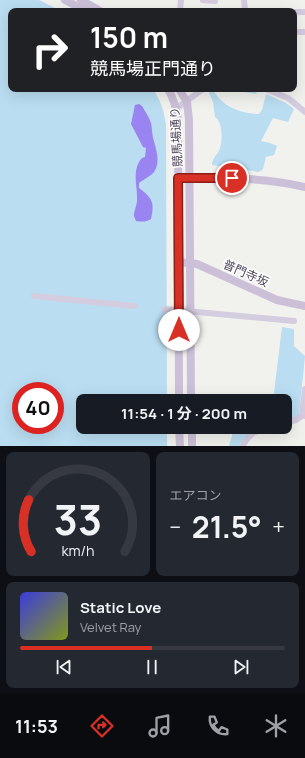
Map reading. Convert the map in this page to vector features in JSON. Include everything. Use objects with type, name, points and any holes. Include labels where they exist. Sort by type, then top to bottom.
[{"type":"street","points":[[65,0],[80,8]]},
{"type":"street","points":[[81,0],[95,8]]},
{"type":"street","points":[[203,0],[215,0]]},
{"type":"street","name":"競馬場通り","points":[[170,92],[176,108],[178,178],[179,394]]},
{"type":"street","name":"競馬場通り","points":[[181,92],[187,102],[189,120],[191,394]]},
{"type":"street","points":[[176,108],[187,102],[197,92]]},
{"type":"street","points":[[273,92],[288,98],[305,112]]},
{"type":"street","points":[[178,178],[259,179],[305,187]]},
{"type":"street","name":"普門寺坂","points":[[178,262],[197,264],[277,300],[305,306]]},
{"type":"street","points":[[34,296],[134,306]]},
{"type":"street","points":[[165,309],[294,321]]},
{"type":"street","points":[[292,421],[303,416],[305,389]]},
{"type":"street","points":[[180,434],[180,446]]},
{"type":"street","points":[[192,434],[192,446]]},
{"type":"street","points":[[244,446],[246,440],[251,434]]},
{"type":"shaded area","points":[[0,0],[39,0],[55,8],[8,8],[8,92],[155,92],[160,102],[166,125],[167,394],[76,394],[76,434],[167,434],[167,446],[0,446]]},
{"type":"shaded area","points":[[214,92],[221,100],[234,109],[249,113],[259,114],[262,110],[266,94],[286,103],[294,109],[288,122],[273,118],[261,141],[277,146],[274,155],[266,157],[263,169],[259,172],[212,165],[213,159],[219,151],[222,138],[220,123],[215,117],[213,102],[209,93]]},
{"type":"shaded area","points":[[245,92],[257,92],[256,94]]},
{"type":"shaded area","points":[[139,104],[142,106],[151,123],[158,160],[154,172],[139,183],[139,188],[150,198],[153,208],[151,219],[142,222],[136,221],[134,216],[137,204],[136,173],[139,163],[142,158],[145,157],[146,148],[143,147],[131,124],[135,105]]},
{"type":"shaded area","points":[[282,327],[294,329],[294,346],[305,356],[299,415],[292,419],[292,394],[274,394]]},
{"type":"shaded area","points":[[232,434],[249,434],[241,446],[229,446]]},
{"type":"route","points":[[179,330],[178,178],[232,178]]}]
